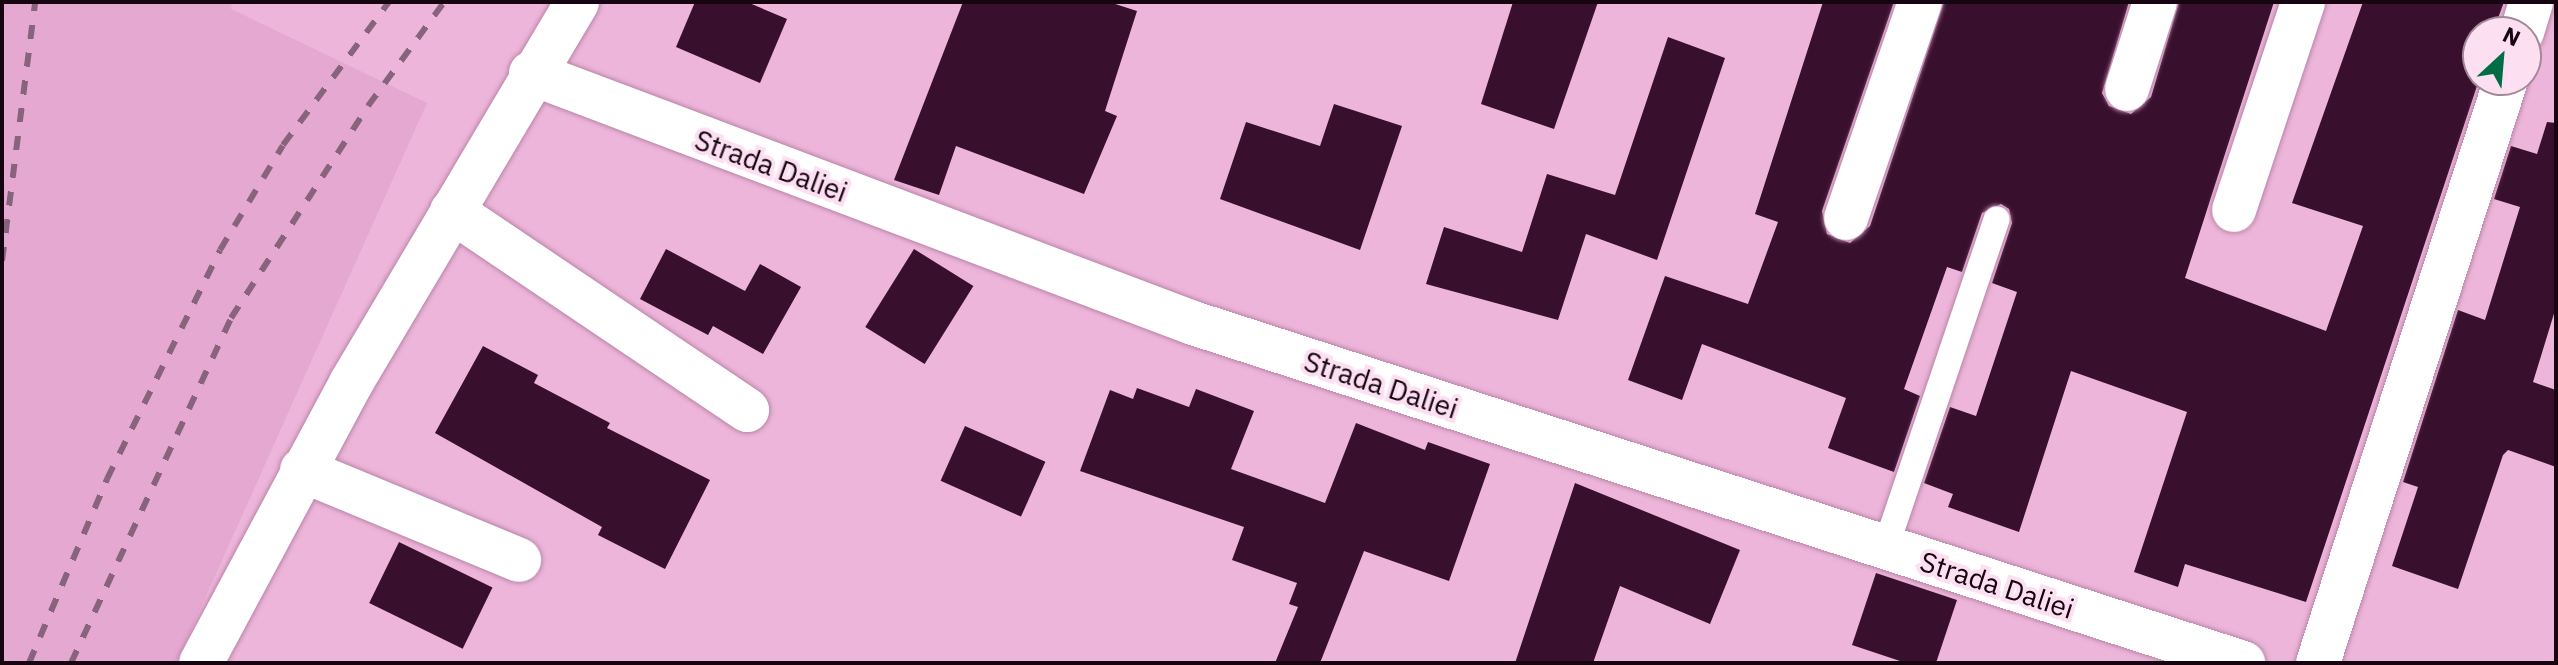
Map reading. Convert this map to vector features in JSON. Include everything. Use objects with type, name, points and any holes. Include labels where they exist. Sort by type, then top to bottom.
[{"type":"street","points":[[201,663],[302,470],[531,73],[577,2]]},
{"type":"street","points":[[1846,218],[1920,2]]},
{"type":"street","points":[[2127,89],[2155,2]]},
{"type":"street","points":[[2234,210],[2303,2]]},
{"type":"street","name":"Strada Daliei","points":[[531,73],[1193,323],[2243,663]]},
{"type":"street","points":[[2318,663],[2501,96]]},
{"type":"street","points":[[452,211],[747,410]]},
{"type":"street","points":[[302,470],[519,560]]},
{"type":"lane","points":[[1885,549],[1997,219]]},
{"type":"shaded area","points":[[2,2],[232,2],[231,9],[427,103],[176,663],[2,663]]},
{"type":"building","points":[[695,2],[747,2],[787,19],[760,83],[676,47]]},
{"type":"building","points":[[963,2],[1109,2],[1137,11],[1105,111],[1117,116],[1084,194],[956,146],[939,195],[894,180]]},
{"type":"building","points":[[1513,2],[1598,2],[1554,129],[1481,104]]},
{"type":"building","points":[[1823,2],[1894,2],[1822,211],[1827,234],[1850,243],[1870,226],[1944,2],[2129,2],[2102,93],[2109,106],[2131,114],[2151,97],[2179,2],[2274,2],[2185,278],[2326,331],[2363,226],[2292,203],[2363,2],[2504,2],[2499,16],[2462,16],[2462,96],[2474,96],[2306,602],[2185,564],[2178,587],[2134,572],[2187,412],[2071,371],[2019,532],[1948,507],[1953,494],[1924,483],[1950,407],[1976,416],[2017,292],[1992,283],[2012,223],[2009,209],[2001,204],[1982,213],[1962,272],[1947,267],[1904,389],[1920,396],[1894,472],[1828,448],[1846,398],[1702,344],[1682,400],[1628,380],[1665,276],[1748,304],[1778,222],[1755,214]]},
{"type":"building","points":[[1668,37],[1725,58],[1657,260],[1586,234],[1558,320],[1426,284],[1444,227],[1522,252],[1547,174],[1615,195]]},
{"type":"building","points":[[1334,104],[1402,126],[1360,250],[1220,199],[1246,122],[1320,146]]},
{"type":"building","points":[[2547,122],[2556,123],[2556,307],[2533,382],[2556,390],[2556,467],[2508,450],[2503,455],[2458,589],[2392,566],[2418,487],[2403,482],[2458,310],[2485,320],[2520,207],[2494,199],[2511,146],[2537,154]]},
{"type":"building","points":[[666,249],[745,291],[760,264],[801,287],[763,354],[713,326],[708,335],[640,299]]},
{"type":"building","points":[[914,249],[973,286],[925,364],[865,327]]},
{"type":"building","points":[[483,346],[538,375],[534,383],[610,423],[607,428],[710,480],[665,569],[598,535],[602,527],[435,433]]},
{"type":"building","points":[[1137,388],[1189,407],[1196,389],[1254,411],[1231,469],[1325,503],[1356,423],[1425,450],[1428,442],[1490,464],[1449,581],[1364,551],[1320,663],[1275,663],[1298,607],[1289,604],[1297,583],[1232,560],[1244,527],[1080,471],[1110,390],[1133,399]]},
{"type":"building","points":[[965,426],[1045,462],[1021,517],[941,481]]},
{"type":"building","points":[[1575,483],[1740,550],[1710,624],[1620,586],[1593,663],[1515,663]]},
{"type":"building","points":[[399,542],[492,588],[463,649],[369,603]]},
{"type":"building","points":[[1876,573],[1957,600],[1936,663],[1906,663],[1852,645]]},
{"type":"railway","points":[[2,261],[35,2]]},
{"type":"railway","points":[[29,663],[107,479],[220,250],[283,145],[389,2]]},
{"type":"railway","points":[[71,663],[231,318],[368,106],[444,2]]}]
